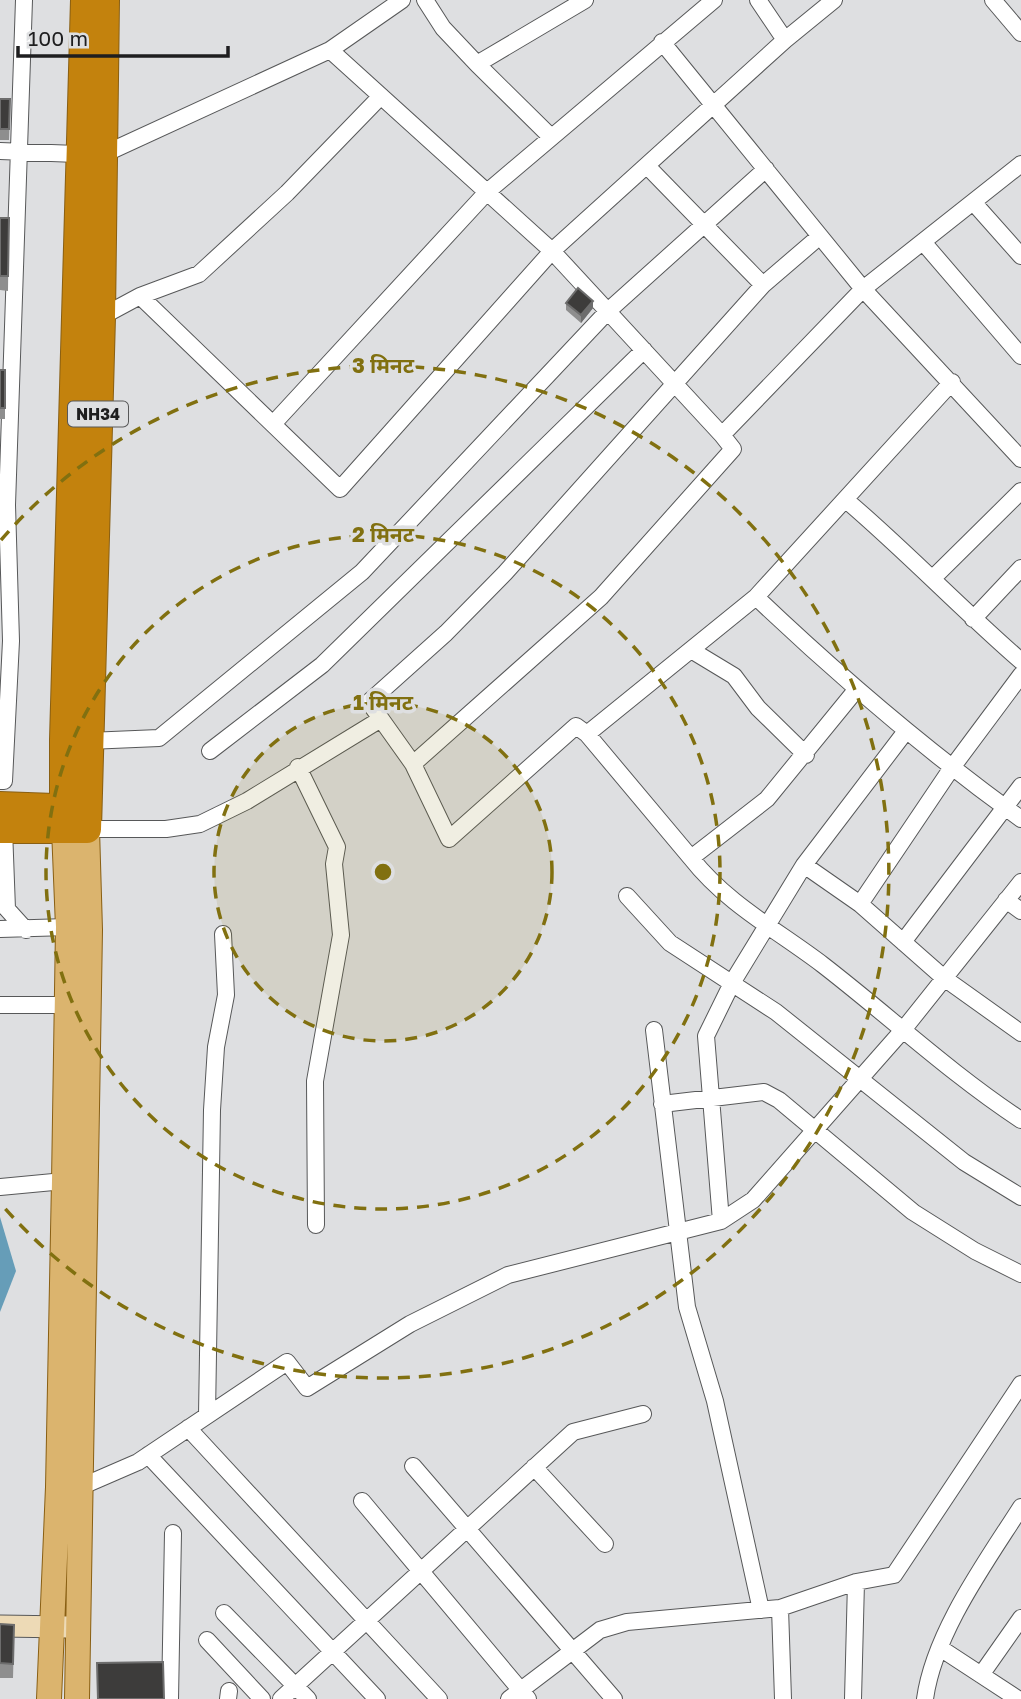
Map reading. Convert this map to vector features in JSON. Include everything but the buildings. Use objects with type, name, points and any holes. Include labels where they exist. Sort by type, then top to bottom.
[{"type":"highway","name":"NH34","points":[[85,0],[101,317],[85,416]]},
{"type":"highway","name":"NH34","points":[[75,819],[91,155],[105,0]]},
{"type":"highway","name":"NH34","points":[[75,819],[88,741],[79,620]]},
{"type":"highway","points":[[2,815],[75,819]]},
{"type":"main road","points":[[75,819],[65,1004],[64,1181],[68,1488],[77,1627],[77,1699]]},
{"type":"main road","points":[[49,1699],[50,1628],[68,1488],[90,930],[75,819]]},
{"type":"street","points":[[24,0],[21,151],[3,505],[5,641],[2,815],[7,909],[26,930]]},
{"type":"street","points":[[0,151],[91,155],[330,50],[402,0]]},
{"type":"street","points":[[425,0],[443,28],[551,137]]},
{"type":"street","points":[[477,64],[585,0]]},
{"type":"street","points":[[272,424],[487,192],[714,0]]},
{"type":"street","points":[[758,0],[785,40]]},
{"type":"street","points":[[140,296],[340,489],[552,251],[785,40],[834,0]]},
{"type":"street","points":[[993,0],[1021,33]]},
{"type":"street","points":[[663,42],[863,289],[1021,459]]},
{"type":"street","points":[[330,50],[552,251],[733,449],[601,597],[414,764]]},
{"type":"street","points":[[101,317],[140,296],[199,274],[287,193],[381,96]]},
{"type":"street","points":[[722,435],[863,289],[1021,164]]},
{"type":"street","points":[[647,166],[707,224],[763,285]]},
{"type":"street","points":[[88,741],[159,738],[362,572],[608,311],[766,169]]},
{"type":"street","points":[[972,202],[1021,256]]},
{"type":"street","points":[[820,236],[763,285],[505,573],[446,633],[369,702],[414,764],[449,839],[576,726],[587,734],[712,885],[821,963],[974,1089],[1021,1120]]},
{"type":"street","points":[[923,242],[1021,356]]},
{"type":"street","points":[[210,751],[322,664],[643,350]]},
{"type":"street","points":[[587,734],[756,597],[951,382]]},
{"type":"street","points":[[934,577],[1021,491]]},
{"type":"street","points":[[846,500],[934,577],[973,619],[1021,661]]},
{"type":"street","points":[[973,619],[1021,568]]},
{"type":"street","points":[[756,597],[856,690],[951,769],[1021,819]]},
{"type":"street","points":[[691,650],[734,676],[758,708],[806,755]]},
{"type":"street","points":[[860,904],[951,769],[1021,675]]},
{"type":"street","points":[[691,858],[767,799],[806,755],[856,690]]},
{"type":"street","points":[[75,819],[166,829],[200,824],[247,801],[298,767],[381,719]]},
{"type":"street","points":[[721,1221],[706,1036],[732,983],[804,866],[906,731]]},
{"type":"street","points":[[298,767],[337,847],[334,864],[341,935],[315,1081],[316,1225]]},
{"type":"street","points":[[903,942],[1021,786]]},
{"type":"street","points":[[804,866],[860,904],[944,978],[1021,1033]]},
{"type":"street","points":[[68,1488],[148,1455],[287,1362],[307,1388],[410,1324],[508,1275],[721,1221],[753,1200],[904,1030],[1021,882]]},
{"type":"street","points":[[627,896],[670,943],[776,1012],[964,1162],[1021,1197]]},
{"type":"street","points":[[1006,900],[1021,911]]},
{"type":"street","points":[[0,929],[68,928]]},
{"type":"street","points":[[207,1415],[212,1110],[216,1047],[226,995],[223,934]]},
{"type":"street","points":[[0,1005],[65,1004]]},
{"type":"street","points":[[654,1030],[676,1233],[687,1307],[715,1401],[761,1610]]},
{"type":"street","points":[[662,1104],[764,1092],[815,1130],[913,1212],[975,1251],[1021,1274]]},
{"type":"street","points":[[0,1187],[64,1181]]},
{"type":"street","points":[[362,1501],[519,1696],[600,1630],[627,1622],[780,1608],[856,1582],[894,1575],[1021,1384]]},
{"type":"street","points":[[281,1699],[573,1432],[643,1414]]},
{"type":"street","points":[[188,1428],[439,1699]]},
{"type":"street","points":[[148,1455],[377,1699]]},
{"type":"street","points":[[412,1466],[614,1699]]},
{"type":"street","points":[[534,1467],[604,1544]]},
{"type":"street","points":[[925,1699],[940,1648],[980,1571],[1021,1507]]},
{"type":"street","points":[[170,1699],[173,1533]]},
{"type":"street","points":[[853,1699],[856,1582]]},
{"type":"street","points":[[780,1608],[783,1699]]},
{"type":"street","points":[[225,1613],[308,1699]]},
{"type":"street","points":[[981,1675],[1021,1618]]},
{"type":"street","points":[[0,1626],[77,1627]]},
{"type":"street","points":[[207,1640],[262,1699]]},
{"type":"street","points":[[940,1648],[981,1675],[1018,1694]]},
{"type":"water","points":[[0,1217],[16,1271],[0,1312]]}]
